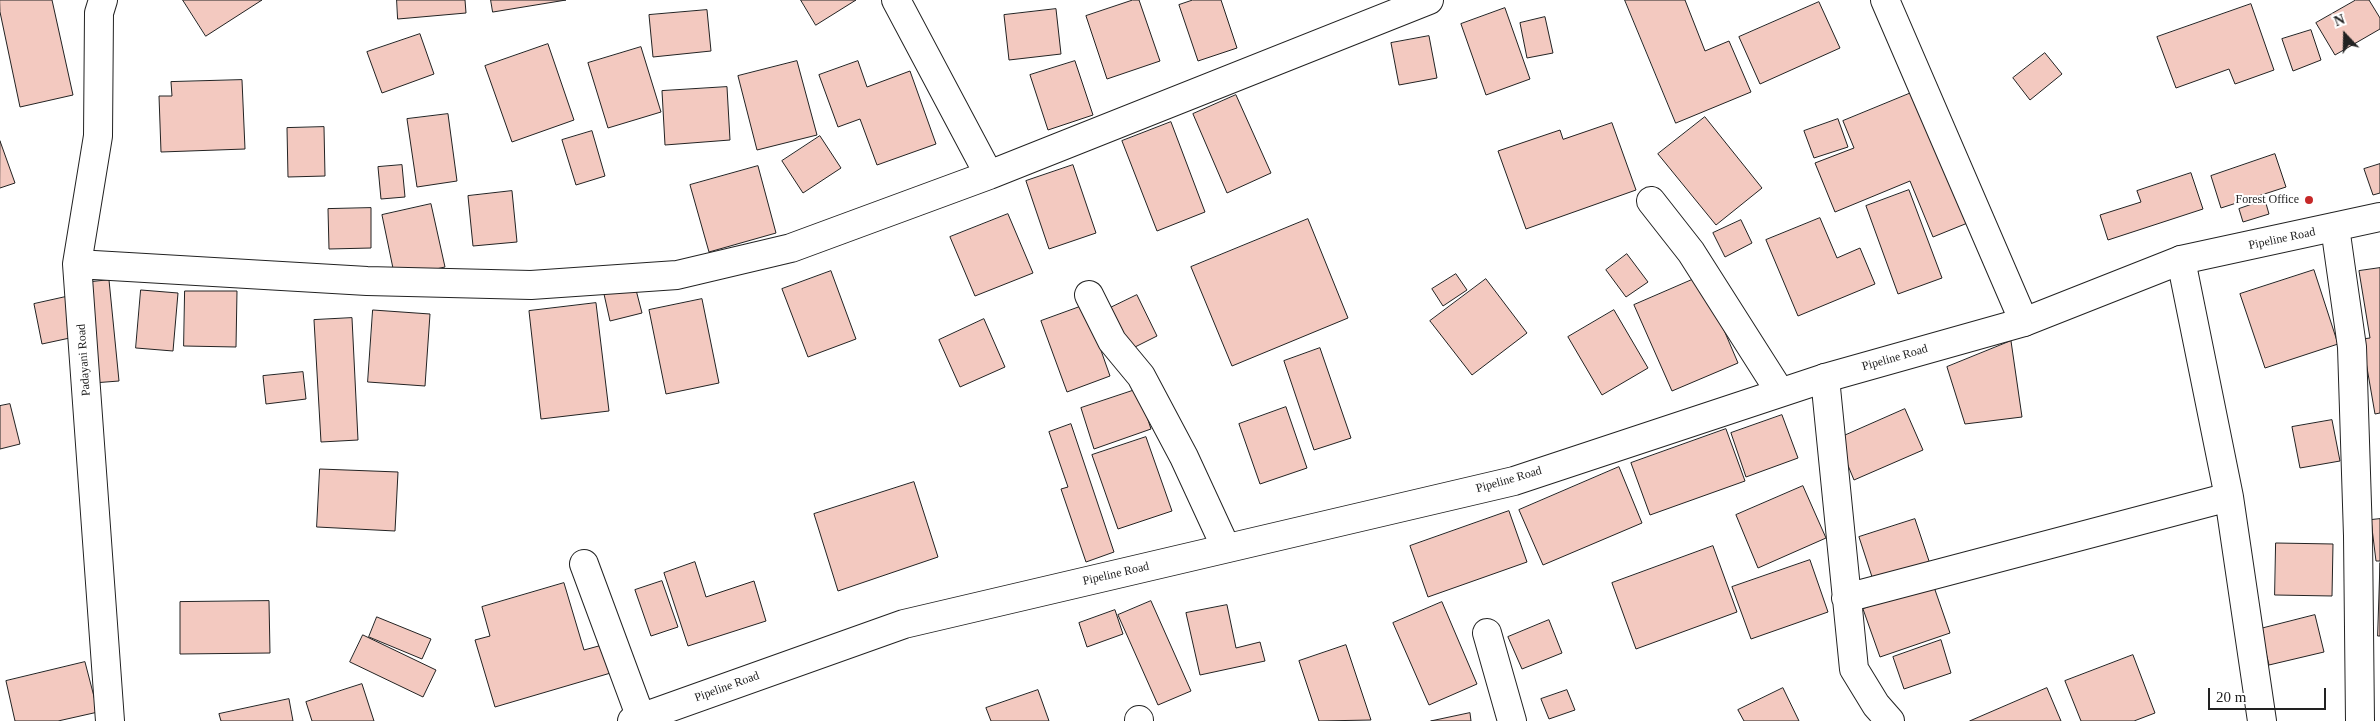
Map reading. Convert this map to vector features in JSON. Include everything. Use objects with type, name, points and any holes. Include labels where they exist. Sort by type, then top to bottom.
[{"type":"street","name":"Padayani Road","points":[[102,0],[99,13],[98,136],[77,264],[110,721]]},
{"type":"street","points":[[896,0],[989,176]]},
{"type":"street","points":[[77,264],[367,280],[531,285],[677,275],[791,248],[989,176],[1429,0]]},
{"type":"street","points":[[1885,0],[2024,322]]},
{"type":"street","points":[[1651,201],[1691,252],[1780,392]]},
{"type":"street","name":"Pipeline Road","points":[[637,719],[904,624],[1514,481],[1780,392],[2024,322],[2181,260],[2380,217]]},
{"type":"street","points":[[2335,227],[2352,346],[2358,536],[2360,721]]},
{"type":"street","points":[[2181,260],[2229,497],[2262,721]]},
{"type":"street","points":[[1089,295],[1112,341],[1141,376],[1184,457],[1226,548]]},
{"type":"street","points":[[1825,378],[1854,669],[1876,705],[1890,721]]},
{"type":"street","points":[[1846,598],[2229,497]]},
{"type":"street","points":[[584,564],[637,719]]},
{"type":"street","points":[[1487,633],[1512,721]]},
{"type":"building","points":[[0,0],[52,0],[73,95],[20,107],[0,12]]},
{"type":"building","points":[[183,0],[262,0],[206,36]]},
{"type":"building","points":[[397,0],[465,0],[466,13],[398,19]]},
{"type":"building","points":[[491,0],[566,0],[493,12]]},
{"type":"building","points":[[801,0],[856,0],[816,25]]},
{"type":"building","points":[[1133,0],[1139,0],[1160,61],[1107,79],[1086,16]]},
{"type":"building","points":[[1193,0],[1221,0],[1237,48],[1198,61],[1179,5]]},
{"type":"building","points":[[1625,0],[1685,0],[1705,51],[1729,41],[1751,92],[1676,123]]},
{"type":"building","points":[[2356,0],[2369,0],[2380,18],[2380,29],[2335,55],[2316,23]]},
{"type":"building","points":[[1819,2],[1840,48],[1760,84],[1739,37]]},
{"type":"building","points":[[2251,4],[2274,70],[2235,84],[2229,69],[2176,88],[2157,37]]},
{"type":"building","points":[[1505,8],[1530,79],[1486,95],[1461,24]]},
{"type":"building","points":[[1056,9],[1061,54],[1009,60],[1004,15]]},
{"type":"building","points":[[707,10],[711,51],[653,57],[649,15]]},
{"type":"building","points":[[1545,17],[1553,53],[1527,58],[1520,23]]},
{"type":"building","points":[[2311,30],[2321,60],[2293,71],[2282,39]]},
{"type":"building","points":[[420,34],[434,74],[382,93],[367,52]]},
{"type":"building","points":[[1429,36],[1437,78],[1399,85],[1391,43]]},
{"type":"building","points":[[548,44],[574,120],[512,142],[485,66]]},
{"type":"building","points":[[641,47],[661,112],[608,128],[588,63]]},
{"type":"building","points":[[2045,53],[2062,74],[2030,100],[2013,78]]},
{"type":"building","points":[[797,61],[817,135],[757,150],[738,76]]},
{"type":"building","points":[[858,61],[867,87],[910,71],[936,144],[877,165],[860,119],[838,127],[819,75]]},
{"type":"building","points":[[1075,61],[1093,115],[1048,130],[1030,75]]},
{"type":"building","points":[[242,80],[245,149],[161,152],[159,96],[172,96],[171,82]]},
{"type":"building","points":[[727,87],[730,140],[665,145],[662,91]]},
{"type":"building","points":[[1916,91],[1970,222],[1933,237],[1910,181],[1835,212],[1815,163],[1854,148],[1843,121]]},
{"type":"building","points":[[1236,95],[1271,173],[1227,193],[1193,114]]},
{"type":"building","points":[[448,114],[457,181],[417,187],[407,119]]},
{"type":"building","points":[[1705,117],[1762,188],[1716,225],[1658,154]]},
{"type":"building","points":[[1838,119],[1848,147],[1814,158],[1804,131]]},
{"type":"building","points":[[1171,122],[1205,212],[1157,231],[1122,141]]},
{"type":"building","points":[[1612,123],[1636,190],[1526,229],[1498,151],[1560,130],[1563,139]]},
{"type":"building","points":[[324,127],[325,176],[288,177],[287,128]]},
{"type":"building","points":[[592,131],[605,176],[576,185],[562,140]]},
{"type":"building","points":[[820,136],[841,168],[803,193],[782,161]]},
{"type":"building","points":[[0,141],[15,183],[0,188]]},
{"type":"building","points":[[2275,154],[2286,187],[2221,208],[2211,176]]},
{"type":"building","points":[[2380,164],[2380,193],[2373,195],[2364,169]]},
{"type":"building","points":[[402,165],[405,197],[381,199],[378,167]]},
{"type":"building","points":[[1073,165],[1096,233],[1049,249],[1026,181]]},
{"type":"building","points":[[758,166],[776,233],[709,252],[690,185]]},
{"type":"building","points":[[2191,173],[2203,209],[2108,240],[2100,215],[2141,202],[2137,191]]},
{"type":"building","points":[[1909,190],[1942,278],[1898,294],[1866,206]]},
{"type":"building","points":[[512,191],[517,242],[473,246],[468,196]]},
{"type":"building","points":[[2265,200],[2269,214],[2243,222],[2239,209]]},
{"type":"building","points":[[431,204],[445,267],[395,278],[382,215]]},
{"type":"building","points":[[371,208],[371,248],[329,249],[328,209]]},
{"type":"building","points":[[1008,214],[1033,273],[975,296],[950,237]]},
{"type":"building","points":[[1820,218],[1837,258],[1860,248],[1875,284],[1798,316],[1766,240]]},
{"type":"building","points":[[1308,219],[1348,318],[1232,366],[1191,267]]},
{"type":"building","points":[[1741,220],[1752,243],[1725,257],[1713,233]]},
{"type":"building","points":[[1627,254],[1648,282],[1626,297],[1606,270]]},
{"type":"building","points":[[2380,268],[2380,413],[2375,414],[2362,339],[2370,338],[2359,271]]},
{"type":"building","points":[[2314,270],[2338,344],[2265,368],[2240,294]]},
{"type":"building","points":[[831,271],[856,339],[808,357],[782,289]]},
{"type":"building","points":[[1456,274],[1467,290],[1443,306],[1432,289]]},
{"type":"building","points":[[1701,276],[1738,363],[1672,391],[1634,305]]},
{"type":"building","points":[[1486,279],[1527,333],[1472,375],[1430,321]]},
{"type":"building","points":[[109,280],[119,381],[93,383],[83,283]]},
{"type":"building","points":[[635,286],[642,313],[610,321],[604,294]]},
{"type":"building","points":[[141,290],[178,293],[173,351],[136,348]]},
{"type":"building","points":[[185,291],[237,291],[236,347],[184,346]]},
{"type":"building","points":[[1137,295],[1157,336],[1127,351],[1106,310]]},
{"type":"building","points":[[70,296],[79,336],[42,344],[34,304]]},
{"type":"building","points":[[702,299],[719,383],[666,394],[649,310]]},
{"type":"building","points":[[596,303],[609,411],[541,419],[529,311]]},
{"type":"building","points":[[1085,305],[1110,376],[1067,392],[1041,321]]},
{"type":"building","points":[[373,310],[430,314],[425,386],[368,382]]},
{"type":"building","points":[[1614,310],[1648,368],[1602,395],[1568,337]]},
{"type":"building","points":[[352,318],[358,440],[321,442],[314,320]]},
{"type":"building","points":[[984,319],[1005,367],[960,387],[939,340]]},
{"type":"building","points":[[2011,341],[2022,417],[1965,424],[1947,367]]},
{"type":"building","points":[[1320,348],[1351,438],[1314,450],[1284,361]]},
{"type":"building","points":[[303,372],[306,399],[266,404],[263,376]]},
{"type":"building","points":[[1138,389],[1151,429],[1094,449],[1081,408]]},
{"type":"building","points":[[10,404],[20,444],[0,449],[0,406]]},
{"type":"building","points":[[1286,407],[1307,468],[1260,484],[1239,424]]},
{"type":"building","points":[[1905,409],[1923,450],[1854,480],[1837,439]]},
{"type":"building","points":[[1782,415],[1798,458],[1746,477],[1731,433]]},
{"type":"building","points":[[2332,420],[2340,461],[2300,468],[2292,427]]},
{"type":"building","points":[[1071,424],[1114,552],[1086,562],[1061,489],[1068,487],[1049,432]]},
{"type":"building","points":[[1726,429],[1745,481],[1650,515],[1631,463]]},
{"type":"building","points":[[1146,437],[1172,511],[1118,529],[1092,455]]},
{"type":"building","points":[[1619,467],[1642,523],[1543,565],[1519,510]]},
{"type":"building","points":[[320,469],[398,472],[395,531],[317,527]]},
{"type":"building","points":[[914,482],[938,557],[838,591],[814,514]]},
{"type":"building","points":[[1803,486],[1826,538],[1758,568],[1736,515]]},
{"type":"building","points":[[1509,511],[1527,562],[1428,597],[1410,546]]},
{"type":"building","points":[[1915,519],[1930,564],[1874,583],[1859,537]]},
{"type":"building","points":[[2380,519],[2380,561],[2376,561],[2371,520]]},
{"type":"building","points":[[2276,543],[2333,544],[2332,596],[2275,595]]},
{"type":"building","points":[[1713,546],[1737,612],[1636,649],[1612,583]]},
{"type":"building","points":[[1810,560],[1828,612],[1751,639],[1732,587]]},
{"type":"building","points":[[695,562],[706,597],[754,581],[766,621],[688,646],[664,573]]},
{"type":"building","points":[[2380,563],[2380,636],[2378,636]]},
{"type":"building","points":[[662,581],[678,627],[651,636],[635,590]]},
{"type":"building","points":[[564,583],[584,650],[606,644],[614,672],[495,707],[475,640],[490,636],[482,607]]},
{"type":"building","points":[[1933,584],[1950,633],[1880,657],[1863,609]]},
{"type":"building","points":[[269,601],[270,653],[180,654],[180,602]]},
{"type":"building","points":[[1151,601],[1191,691],[1158,705],[1118,615]]},
{"type":"building","points":[[1442,602],[1477,684],[1429,705],[1393,623]]},
{"type":"building","points":[[1227,605],[1236,648],[1260,642],[1265,661],[1200,675],[1186,613]]},
{"type":"building","points":[[1115,610],[1123,634],[1087,647],[1079,623]]},
{"type":"building","points":[[2315,615],[2324,652],[2269,665],[2260,629]]},
{"type":"building","points":[[377,617],[431,639],[422,659],[369,637]]},
{"type":"building","points":[[1549,620],[1562,653],[1522,669],[1508,637]]},
{"type":"building","points":[[363,635],[436,670],[423,697],[350,662]]},
{"type":"building","points":[[1941,640],[1951,673],[1904,689],[1893,657]]},
{"type":"building","points":[[1346,645],[1371,720],[1319,721],[1299,661]]},
{"type":"building","points":[[2133,655],[2155,713],[2134,721],[2081,721],[2065,681]]},
{"type":"building","points":[[85,662],[98,712],[58,721],[15,721],[6,681]]},
{"type":"building","points":[[362,684],[374,721],[312,721],[306,702]]},
{"type":"building","points":[[1783,688],[1799,721],[1744,721],[1738,710]]},
{"type":"building","points":[[2047,688],[2061,721],[1970,721]]},
{"type":"building","points":[[1038,690],[1049,721],[991,721],[986,708]]},
{"type":"building","points":[[1567,690],[1575,710],[1549,719],[1541,699]]},
{"type":"building","points":[[289,699],[293,721],[221,721],[219,714]]},
{"type":"building","points":[[1470,713],[1471,721],[1431,721]]},
{"type":"place","name":"Forest Office","points":[[2309,200]]}]
